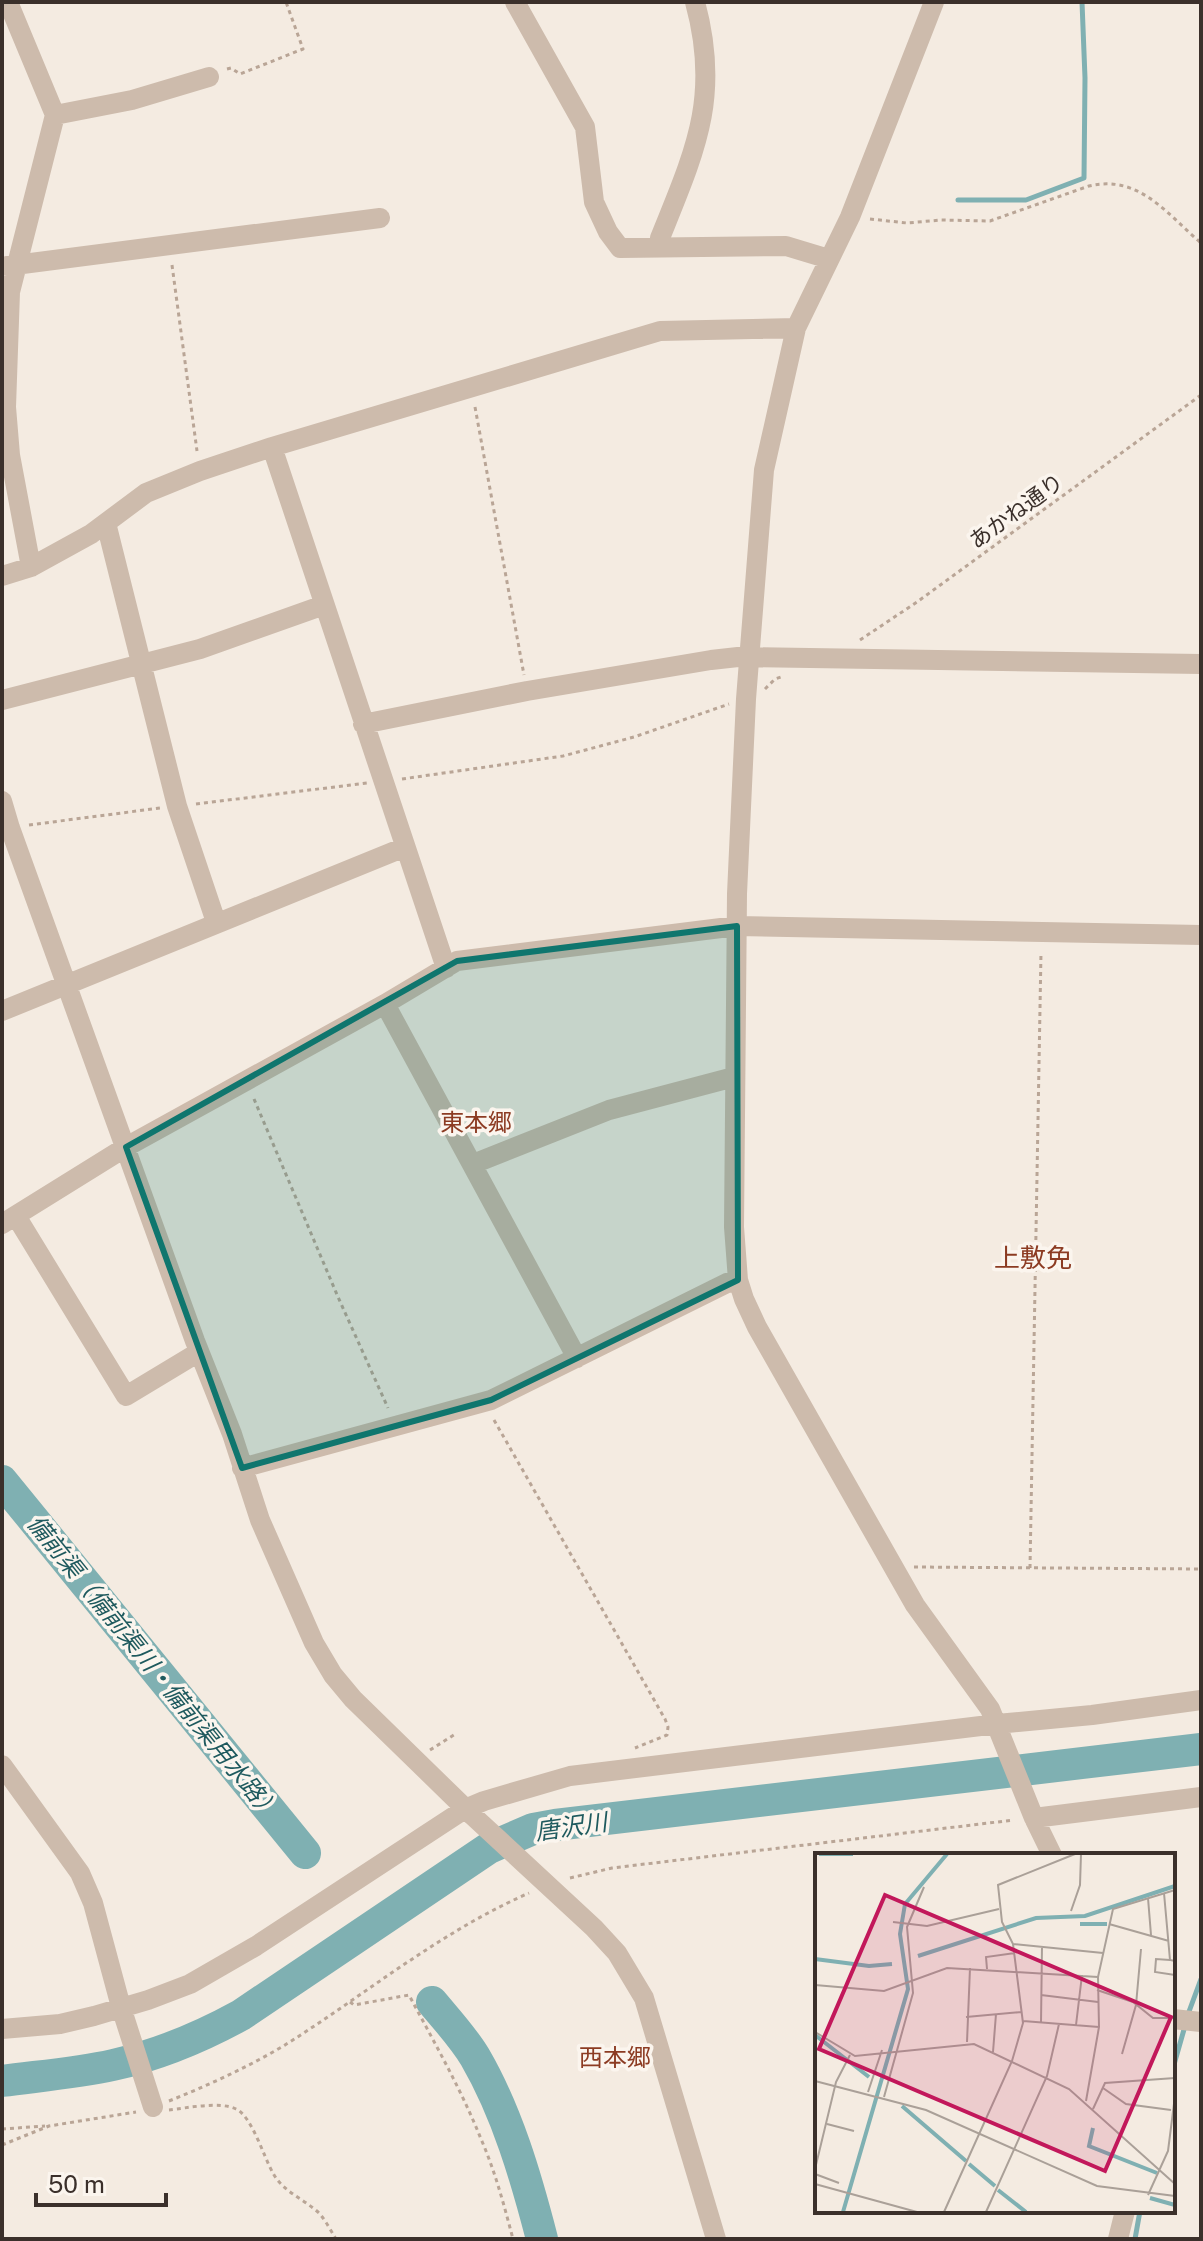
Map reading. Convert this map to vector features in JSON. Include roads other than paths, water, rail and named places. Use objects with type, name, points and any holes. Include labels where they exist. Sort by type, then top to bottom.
[{"type":"street","points":[[8,2],[55,115],[10,265],[6,407],[10,455],[31,567]]},
{"type":"street","points":[[515,2],[585,127],[594,202],[608,232],[620,248],[786,246],[829,259]]},
{"type":"street","points":[[659,247],[691,161],[704,107],[705,48],[695,2]]},
{"type":"street","points":[[934,2],[850,217],[796,328],[764,470],[749,658],[737,926],[734,1227],[738,1280],[757,1327],[915,1605],[990,1709],[1051,1853]]},
{"type":"street","points":[[55,115],[132,100],[209,77]]},
{"type":"street","points":[[10,265],[380,218]]},
{"type":"street","points":[[2,576],[31,567],[91,534],[146,493],[272,447],[660,331],[796,328]]},
{"type":"street","points":[[272,447],[446,968]]},
{"type":"street","points":[[106,523],[177,806],[216,922]]},
{"type":"street","points":[[2,700],[200,649],[324,605]]},
{"type":"street","points":[[363,724],[527,691],[711,660],[829,657],[1201,664]]},
{"type":"street","points":[[2,801],[199,1352],[232,1434],[260,1520],[298,1609],[333,1675],[353,1699],[617,1953],[644,1998],[716,2239]]},
{"type":"street","points":[[2,1011],[405,847]]},
{"type":"street","points":[[199,1352],[126,1396],[9,1220],[126,1147],[457,961],[737,926],[1201,935]]},
{"type":"street","points":[[385,1004],[577,1358]]},
{"type":"street","points":[[473,1164],[609,1110],[734,1077]]},
{"type":"street","points":[[242,1468],[484,1403],[738,1280]]},
{"type":"street","points":[[2,2029],[60,2024],[124,2013],[190,1984],[484,1801],[570,1776],[999,1729],[1201,1700]]},
{"type":"street","points":[[2,1765],[80,1873],[100,1923],[152,2102]]},
{"type":"street","points":[[1033,1815],[1201,1797]]},
{"type":"street","points":[[1175,2019],[1201,2022]]},
{"type":"street","points":[[1118,2239],[1124,2213]]},
{"type":"waterway","points":[[958,200],[1026,200],[1084,178],[1082,2]]},
{"type":"waterway","name":"備前渠（備前渠川・備前渠用水路）","points":[[2,1481],[305,1853]]},
{"type":"waterway","name":"唐沢川","points":[[2,2081],[130,2061],[210,2031],[241,2015],[489,1848],[533,1829],[1201,1749]]},
{"type":"waterway","points":[[1187,2017],[1201,1979]]},
{"type":"waterway","name":"備前渠（備前渠川・備前渠用水路）","points":[[432,2002],[470,2050],[497,2100],[522,2169],[542,2239]]},
{"type":"waterway","points":[[1175,2061],[1185,2026]]},
{"type":"waterway","points":[[1135,2239],[1140,2213]]},
{"type":"district","name":"東本郷","points":[[476,1122]]},
{"type":"district","name":"上敷免","points":[[1033,1257]]},
{"type":"district","name":"西本郷","points":[[615,2057]]}]
